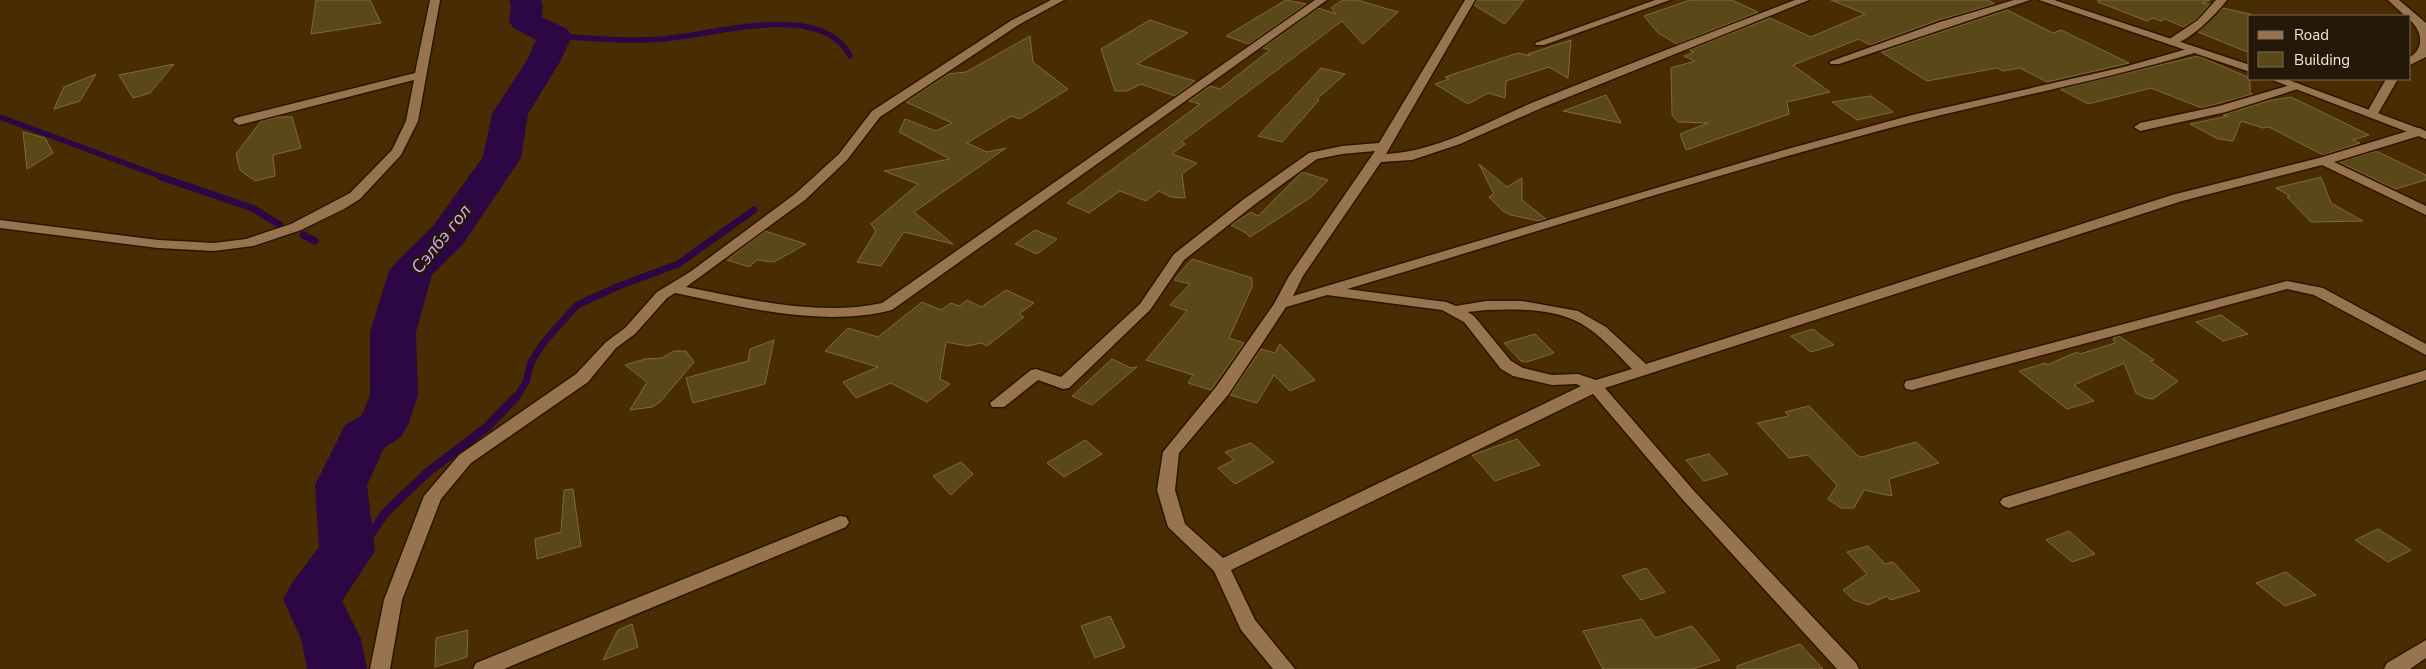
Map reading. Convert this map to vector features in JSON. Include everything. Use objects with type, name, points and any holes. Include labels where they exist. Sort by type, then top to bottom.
[{"type":"street","points":[[0,224],[158,244],[214,247],[248,243],[280,232],[338,206],[355,196],[397,152],[412,121],[435,0]]},
{"type":"street","points":[[380,669],[392,600],[433,496],[465,459],[582,378],[610,345],[630,331],[662,295],[674,289],[800,197],[843,157],[876,114],[1016,22],[1059,0]]},
{"type":"street","points":[[674,289],[808,310],[858,312],[874,311],[887,307],[1322,0]]},
{"type":"street","points":[[1285,669],[1248,625],[1221,567],[1178,526],[1166,490],[1171,452],[1222,391],[1281,304],[1296,276],[1379,153],[1470,0]]},
{"type":"street","points":[[1540,44],[1665,0]]},
{"type":"street","points":[[998,404],[1036,374],[1064,384],[1145,307],[1179,257],[1313,156],[1342,150],[1412,156],[1456,141],[1542,103],[1804,0]]},
{"type":"street","points":[[1835,62],[1944,24],[2025,0]]},
{"type":"street","points":[[2044,0],[2248,69]]},
{"type":"street","points":[[2172,42],[2202,22],[2222,0]]},
{"type":"street","points":[[2393,0],[2410,15]]},
{"type":"street","points":[[2411,16],[2423,26],[2426,44],[2422,55],[2411,61]]},
{"type":"street","points":[[1281,304],[1788,153],[1912,119],[2126,70],[2194,50]]},
{"type":"street","points":[[239,121],[421,75]]},
{"type":"street","points":[[2279,80],[2422,133]]},
{"type":"street","points":[[2372,114],[2391,80]]},
{"type":"street","points":[[2140,127],[2222,109],[2296,86]]},
{"type":"street","points":[[1221,567],[1595,386],[2177,198],[2422,133]]},
{"type":"street","points":[[2322,161],[2426,211]]},
{"type":"street","points":[[1912,385],[2287,285],[2318,292],[2426,350]]},
{"type":"street","points":[[1325,291],[1414,300],[1446,306],[1457,310],[1469,318],[1506,365],[1518,372],[1552,380],[1578,379],[1595,386],[1690,496],[1849,669]]},
{"type":"street","points":[[1457,310],[1473,305],[1491,304],[1555,310],[1572,314],[1601,332],[1643,370]]},
{"type":"street","points":[[2009,502],[2426,375]]},
{"type":"street","points":[[483,669],[840,522]]},
{"type":"street","points":[[2394,669],[2426,648]]},
{"type":"building","points":[[316,0],[370,0],[381,23],[311,34]]},
{"type":"building","points":[[1286,0],[1306,4],[1249,44],[1226,36]]},
{"type":"building","points":[[1343,0],[1357,0],[1398,12],[1363,44],[1342,21],[1181,142],[1185,144],[1172,154],[1197,163],[1182,174],[1185,198],[1171,197],[1159,191],[1146,201],[1120,191],[1089,213],[1067,203],[1200,104],[1189,101],[1210,86],[1220,89],[1270,50],[1263,48],[1318,8],[1336,14],[1331,8]]},
{"type":"building","points":[[1477,0],[1524,0],[1505,24],[1474,5]]},
{"type":"building","points":[[1690,0],[1732,0],[1758,12],[1677,44],[1658,33],[1644,16]]},
{"type":"building","points":[[1831,0],[1988,0],[1995,4],[1939,20],[1870,45],[1859,39],[1793,65],[1830,92],[1787,102],[1789,114],[1686,150],[1680,134],[1708,123],[1678,122],[1672,115],[1671,68],[1695,61],[1684,56],[1694,52],[1689,50],[1770,18],[1811,37],[1865,14]]},
{"type":"building","points":[[2098,0],[2210,0],[2202,3],[2210,4],[2197,19],[2184,27],[2165,19],[2161,21],[2153,18],[2147,21],[2098,2]]},
{"type":"building","points":[[2223,8],[2250,14],[2248,15],[2248,52],[2198,32]]},
{"type":"building","points":[[2007,10],[2053,33],[2061,30],[2129,63],[2047,82],[2020,68],[2003,71],[1997,68],[1927,81],[1881,52]]},
{"type":"building","points":[[1150,20],[1188,33],[1137,64],[1195,81],[1175,96],[1141,84],[1127,91],[1115,91],[1101,49]]},
{"type":"building","points":[[1030,36],[1033,62],[1068,89],[1020,119],[1011,116],[967,143],[987,152],[1006,148],[914,212],[953,244],[904,232],[881,266],[857,262],[876,231],[871,224],[918,184],[884,171],[950,159],[899,132],[905,119],[936,131],[952,123],[906,102],[948,74],[966,72]]},
{"type":"building","points":[[1571,40],[1568,78],[1549,67],[1506,81],[1505,98],[1488,93],[1468,104],[1435,84],[1449,79],[1445,77],[1518,53],[1531,56],[1528,54]]},
{"type":"building","points":[[2198,56],[2248,77],[2248,80],[2250,80],[2250,93],[2253,94],[2202,108],[2151,88],[2088,104],[2060,89]]},
{"type":"building","points":[[174,64],[150,93],[133,98],[119,75]]},
{"type":"building","points":[[1321,68],[1345,74],[1317,99],[1319,100],[1282,142],[1258,136]]},
{"type":"building","points":[[96,74],[80,101],[54,109],[64,87]]},
{"type":"building","points":[[1606,95],[1621,123],[1563,111]]},
{"type":"building","points":[[1871,96],[1893,112],[1857,120],[1832,102]]},
{"type":"building","points":[[2291,97],[2369,135],[2353,140],[2360,143],[2323,155],[2269,127],[2263,128],[2241,121],[2233,141],[2218,139],[2190,124],[2228,116],[2223,115],[2267,101]]},
{"type":"building","points":[[278,117],[292,117],[301,148],[273,155],[275,176],[255,181],[240,170],[236,154],[261,121]]},
{"type":"building","points":[[23,132],[45,138],[53,153],[27,169]]},
{"type":"building","points":[[2376,151],[2426,175],[2426,180],[2395,189],[2339,162]]},
{"type":"building","points":[[1479,164],[1507,187],[1522,178],[1522,200],[1546,219],[1539,221],[1511,215],[1503,211],[1489,197],[1494,194]]},
{"type":"building","points":[[1302,172],[1328,180],[1310,198],[1250,237],[1231,225],[1251,212],[1258,216]]},
{"type":"building","points":[[2321,177],[2331,203],[2363,221],[2311,222],[2287,197],[2290,196],[2276,188]]},
{"type":"building","points":[[1035,230],[1057,239],[1037,254],[1015,244]]},
{"type":"building","points":[[765,231],[806,244],[774,262],[757,260],[749,267],[727,260]]},
{"type":"building","points":[[1192,259],[1252,278],[1252,287],[1229,338],[1244,343],[1211,390],[1188,383],[1193,375],[1146,360],[1187,311],[1170,305],[1190,284],[1174,280]]},
{"type":"building","points":[[1006,290],[1034,303],[1019,314],[1024,317],[987,346],[981,343],[968,346],[946,342],[940,379],[950,384],[927,402],[891,383],[856,398],[843,382],[878,367],[825,351],[848,328],[878,337],[922,302],[941,310],[951,303],[959,306],[967,300],[981,307]]},
{"type":"building","points":[[2221,315],[2248,334],[2223,341],[2196,322]]},
{"type":"building","points":[[1813,329],[1834,345],[1811,352],[1791,336]]},
{"type":"building","points":[[1535,334],[1554,353],[1527,362],[1521,361],[1504,343]]},
{"type":"building","points":[[2119,336],[2154,360],[2150,361],[2178,381],[2153,399],[2146,398],[2136,393],[2124,363],[2074,385],[2094,401],[2067,409],[2019,371],[2046,363],[2047,365],[2077,352],[2080,354],[2115,343],[2113,338]]},
{"type":"building","points":[[774,340],[765,384],[693,403],[686,378],[748,361],[750,349]]},
{"type":"building","points":[[1280,344],[1315,380],[1290,391],[1274,375],[1257,403],[1230,395],[1261,349],[1275,353]]},
{"type":"building","points":[[674,351],[686,351],[694,362],[660,402],[652,407],[630,410],[647,382],[625,365],[645,359],[662,358]]},
{"type":"building","points":[[1112,359],[1131,368],[1137,367],[1092,405],[1072,396]]},
{"type":"building","points":[[1809,406],[1858,456],[1862,457],[1916,442],[1939,463],[1889,479],[1892,496],[1864,490],[1854,508],[1841,508],[1828,499],[1837,485],[1808,455],[1789,458],[1757,423],[1789,416],[1785,412]]},
{"type":"building","points":[[1517,439],[1540,465],[1495,481],[1472,455]]},
{"type":"building","points":[[1085,440],[1102,454],[1064,477],[1047,463]]},
{"type":"building","points":[[1251,443],[1274,462],[1235,484],[1218,468],[1234,460],[1225,452]]},
{"type":"building","points":[[1709,454],[1728,474],[1704,481],[1686,460]]},
{"type":"building","points":[[961,462],[973,474],[951,495],[933,476]]},
{"type":"building","points":[[573,489],[581,546],[537,559],[535,539],[561,532],[564,490]]},
{"type":"building","points":[[2378,529],[2411,550],[2388,562],[2355,540]]},
{"type":"building","points":[[2069,531],[2095,554],[2072,562],[2046,540]]},
{"type":"building","points":[[1868,546],[1885,564],[1893,562],[1920,591],[1890,600],[1887,596],[1868,605],[1854,600],[1843,590],[1867,574],[1847,552]]},
{"type":"building","points":[[1646,568],[1665,592],[1641,600],[1622,576]]},
{"type":"building","points":[[2286,572],[2316,595],[2285,606],[2256,583]]},
{"type":"building","points":[[1110,616],[1125,647],[1095,658],[1081,626]]},
{"type":"building","points":[[1642,619],[1655,638],[1692,626],[1720,660],[1693,669],[1603,669],[1583,631]]},
{"type":"building","points":[[632,624],[638,647],[603,660],[618,630]]},
{"type":"building","points":[[468,630],[467,657],[435,667],[436,638]]},
{"type":"building","points":[[1800,644],[1823,669],[1737,669],[1737,666]]},
{"type":"waterway","name":"Сэлбэ гол","points":[[337,669],[331,639],[312,599],[347,551],[341,485],[363,437],[383,425],[394,395],[393,332],[411,271],[448,235],[502,158],[510,114],[544,60],[555,36],[525,21],[527,6],[525,0]]},
{"type":"waterway","name":"Сэлбэ гол","points":[[555,36],[649,40],[765,25],[792,25],[816,29],[836,39],[850,56]]},
{"type":"waterway","points":[[0,117],[165,178]]},
{"type":"waterway","points":[[161,177],[252,208],[280,225]]},
{"type":"waterway","name":"Сэлбэ гол","points":[[516,398],[526,382],[531,362],[544,342],[577,305],[619,286],[678,264],[754,210]]},
{"type":"waterway","points":[[303,235],[315,241]]},
{"type":"waterway","name":"Сэлбэ гол","points":[[331,639],[338,582],[385,513],[428,472],[487,427],[516,397]]}]
